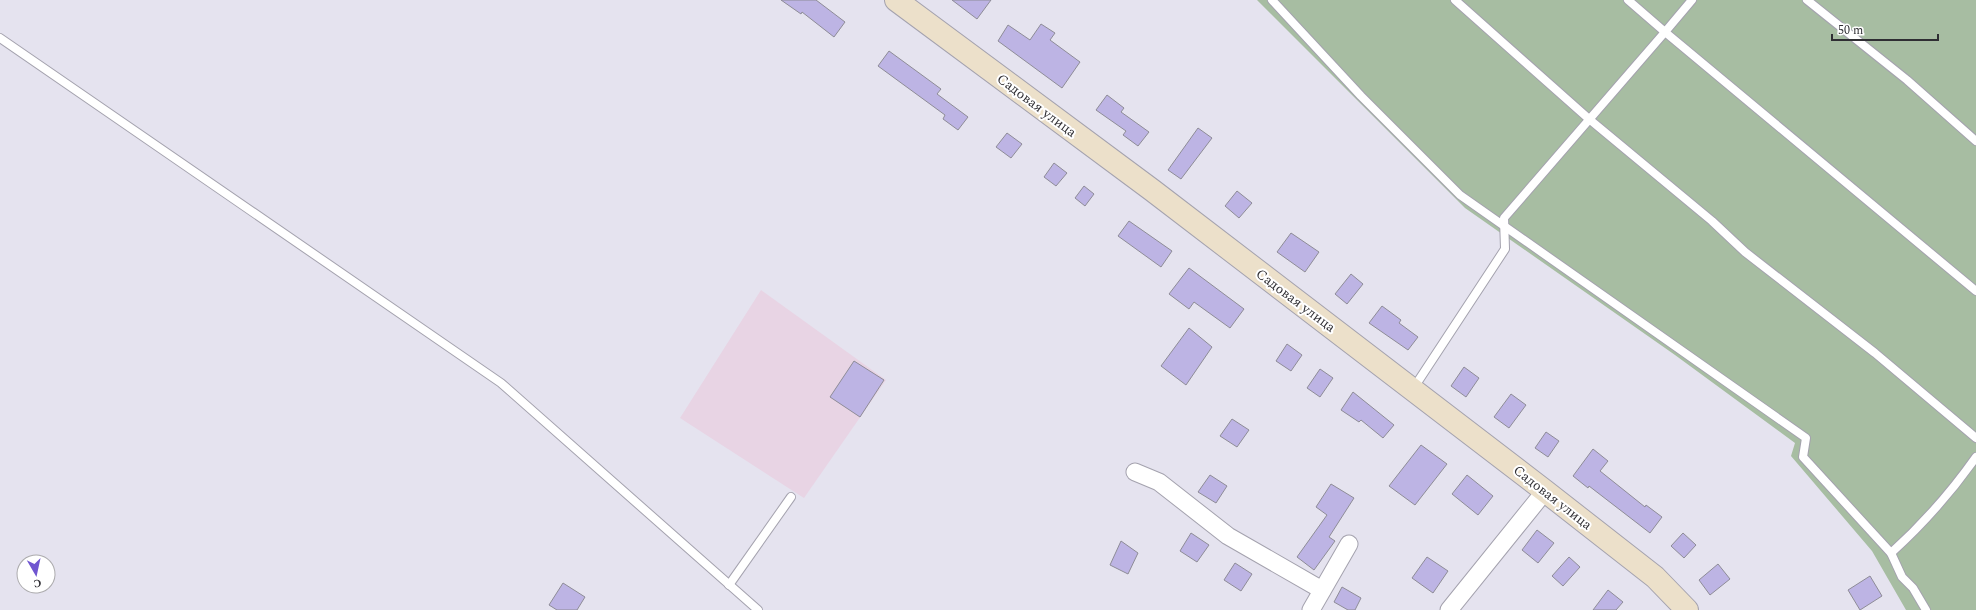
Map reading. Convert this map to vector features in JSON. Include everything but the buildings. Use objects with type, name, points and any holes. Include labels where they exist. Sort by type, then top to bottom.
[{"type":"main road","name":"Садовая улица","points":[[896,0],[1152,190],[1546,491],[1655,577],[1687,610]]},
{"type":"street","points":[[1135,472],[1159,482],[1228,536],[1322,590]]},
{"type":"street","points":[[1449,610],[1546,491]]},
{"type":"street","points":[[1311,610],[1349,544]]},
{"type":"lane","points":[[1272,0],[1361,96],[1460,196],[1806,438],[1803,457],[1891,553],[1902,577],[1913,588],[1926,610]]},
{"type":"lane","points":[[1455,0],[1589,119],[1712,220],[1746,252],[1875,353],[1976,438]]},
{"type":"lane","points":[[1628,0],[1976,291]]},
{"type":"lane","points":[[1412,390],[1505,250],[1504,218],[1692,0]]},
{"type":"lane","points":[[1807,0],[1907,80],[1976,140]]},
{"type":"lane","points":[[0,38],[501,383],[758,610]]},
{"type":"lane","points":[[1891,553],[1908,537],[1967,470],[1976,457]]},
{"type":"lane","points":[[729,585],[791,497]]},
{"type":"shaded area","points":[[761,290],[886,380],[804,498],[680,418]]},
{"type":"green space","points":[[1257,0],[1976,0],[1976,610],[1906,610],[1872,551],[1791,456],[1795,443],[1675,355],[1465,208]]}]
